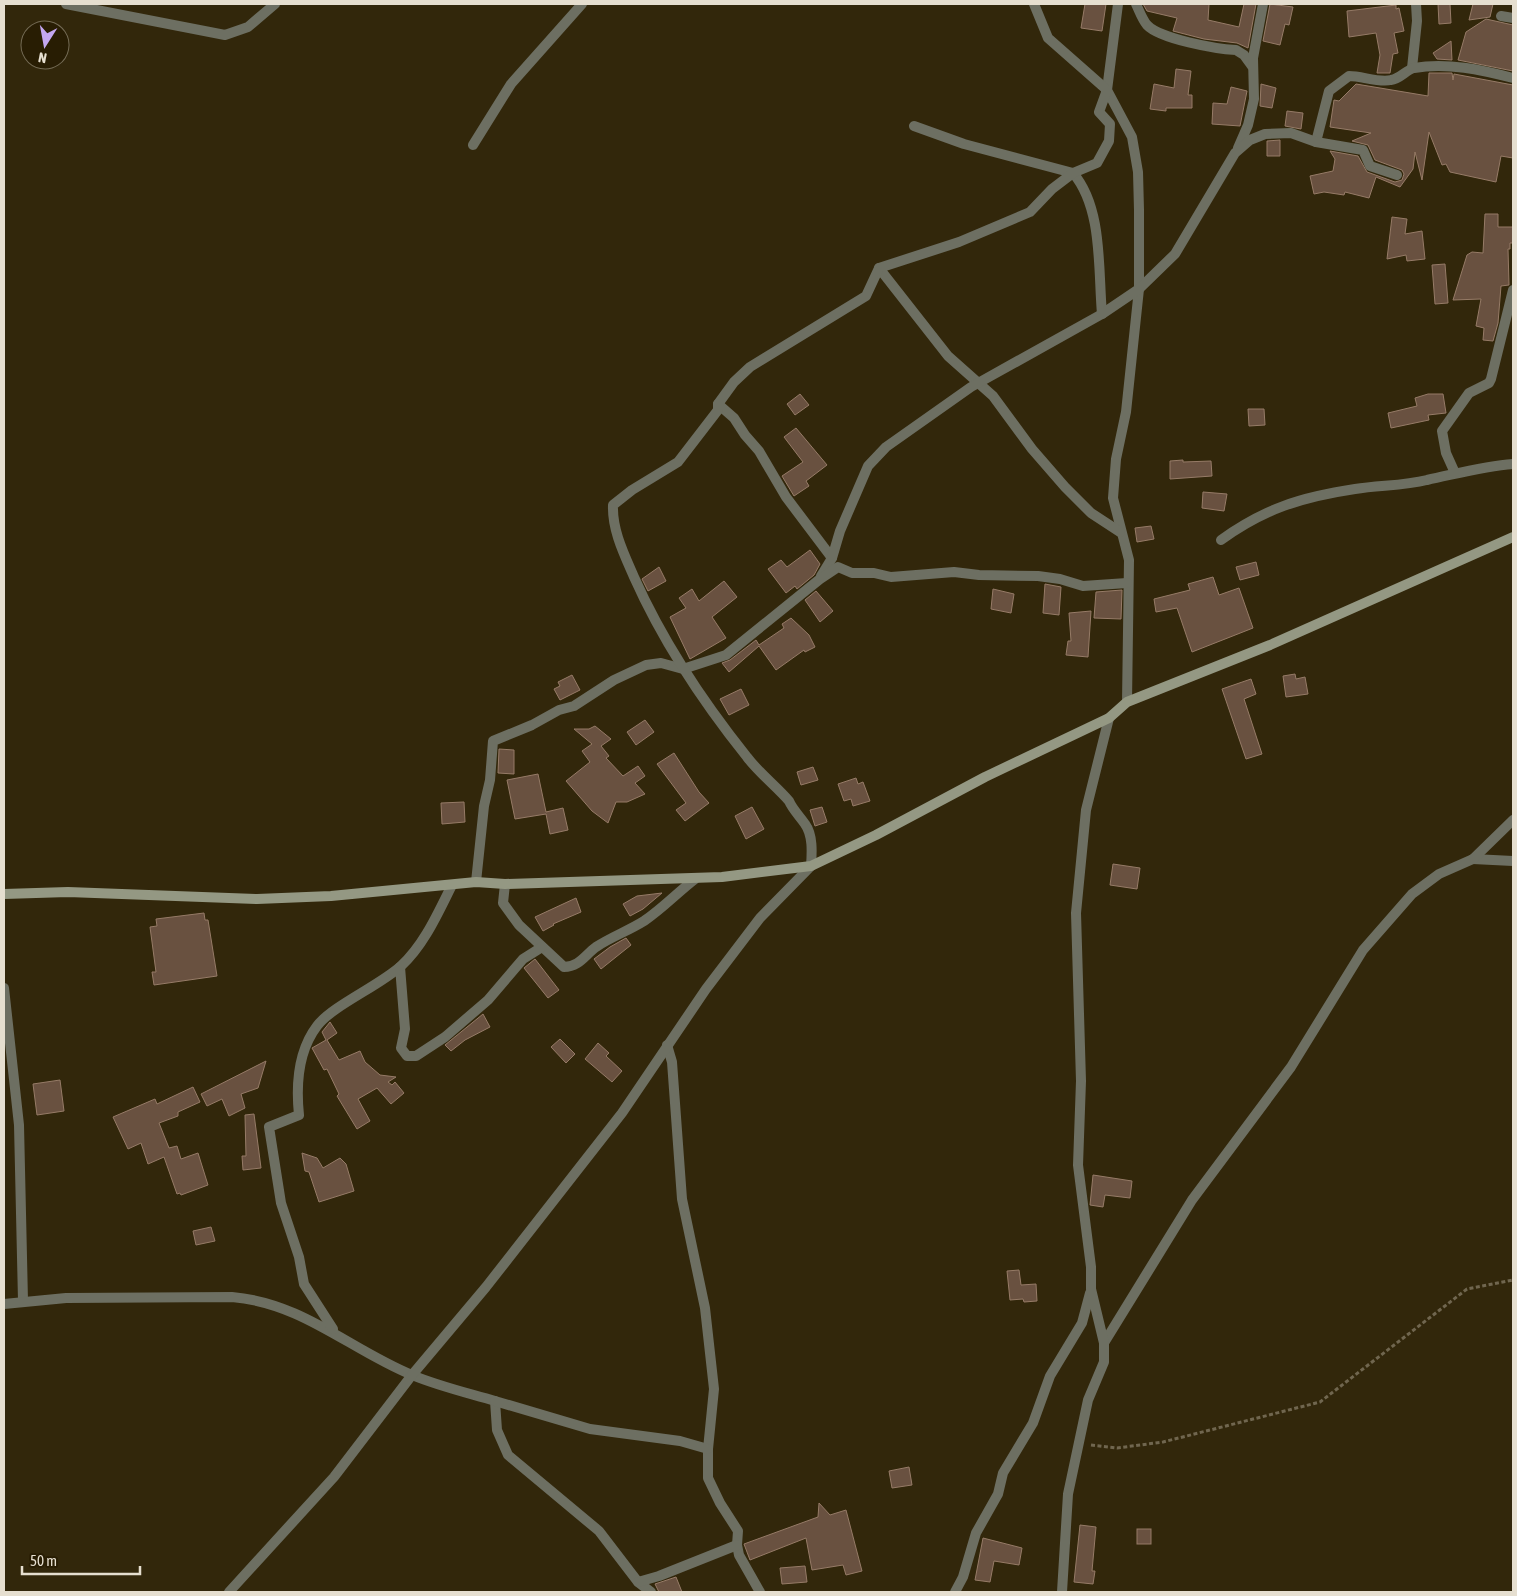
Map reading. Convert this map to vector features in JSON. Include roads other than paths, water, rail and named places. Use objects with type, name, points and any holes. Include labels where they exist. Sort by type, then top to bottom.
[{"type":"street","points":[[66,4],[225,35],[248,28],[275,4]]},
{"type":"street","points":[[473,145],[511,84],[582,4]]},
{"type":"street","points":[[1034,4],[1048,38],[1107,90],[1132,137],[1137,163],[1139,289],[1126,412],[1116,459],[1113,498],[1120,532],[1129,560],[1127,583],[1127,702]]},
{"type":"street","points":[[229,1592],[334,1477],[412,1375],[486,1287],[594,1150],[667,1045],[760,918],[811,866],[812,844],[806,825],[794,812],[790,801],[748,759],[683,669],[664,638],[621,548],[613,516],[613,505],[632,490],[678,462],[718,410],[718,404],[734,382],[750,367],[866,296],[879,268],[959,242],[1030,212],[1042,198],[1073,173],[1097,163],[1109,141],[1110,124],[1099,112],[1107,90],[1118,4]]},
{"type":"street","points":[[1136,4],[1146,24],[1152,29],[1172,39],[1236,50],[1244,55],[1253,67]]},
{"type":"street","points":[[820,579],[832,558],[840,531],[868,466],[886,447],[979,382],[1102,314],[1139,289],[1175,254],[1235,153],[1248,125],[1254,99],[1253,67],[1263,4]]},
{"type":"street","points":[[1412,68],[1417,21],[1416,4]]},
{"type":"street","points":[[1501,16],[1513,18]]},
{"type":"street","points":[[1316,142],[1329,91],[1349,76],[1390,81],[1402,76],[1412,68],[1455,67],[1513,78]]},
{"type":"street","points":[[914,126],[964,144],[1073,173],[1084,185],[1096,220],[1102,314]]},
{"type":"street","points":[[1235,153],[1250,140],[1265,134],[1291,134],[1316,142],[1363,150],[1370,166],[1397,175]]},
{"type":"street","points":[[879,268],[948,356],[993,396],[1032,449],[1077,499],[1091,513],[1120,532]]},
{"type":"street","points":[[1455,473],[1446,453],[1442,431],[1469,393],[1489,383],[1513,290]]},
{"type":"street","points":[[718,404],[734,418],[745,436],[759,451],[786,498],[832,558]]},
{"type":"street","points":[[1221,540],[1244,523],[1279,506],[1355,489],[1411,483],[1455,473],[1513,464]]},
{"type":"street","points":[[4,894],[68,892],[257,898],[331,896],[476,882],[504,884],[695,879],[771,873],[811,866],[1010,765],[1109,718],[1127,702],[1270,644],[1513,537]]},
{"type":"street","points":[[476,882],[484,806],[490,780],[493,741],[532,725],[559,710],[574,706],[614,680],[646,665],[661,663],[683,669],[726,655],[820,579],[838,568],[852,573],[874,573],[891,577],[954,572],[979,575],[1038,576],[1060,579],[1083,586],[1127,583]]},
{"type":"street","points":[[1062,1592],[1068,1494],[1088,1400],[1104,1362],[1104,1343],[1091,1289],[1091,1267],[1078,1165],[1081,1081],[1076,913],[1086,810],[1109,718]]},
{"type":"street","points":[[1473,860],[1513,820]]},
{"type":"street","points":[[1104,1343],[1186,1208],[1292,1067],[1363,950],[1412,894],[1439,874],[1473,860],[1513,860]]},
{"type":"street","points":[[504,884],[503,903],[519,925],[564,967],[569,967],[583,960],[593,949],[646,919],[695,879]]},
{"type":"street","points":[[335,1332],[304,1284],[299,1257],[281,1203],[269,1127],[299,1115],[299,1075],[305,1050],[317,1026],[400,967],[411,956],[434,921],[452,885]]},
{"type":"street","points":[[400,967],[405,1029],[401,1048],[407,1056],[416,1056],[430,1049],[488,1000],[523,959],[542,947]]},
{"type":"street","points":[[4,988],[19,1125],[23,1301]]},
{"type":"street","points":[[667,1045],[672,1062],[682,1199],[705,1308],[714,1389],[708,1449],[708,1478],[720,1503],[738,1530],[737,1545],[739,1555],[760,1592]]},
{"type":"street","points":[[955,1592],[962,1577],[976,1533],[998,1494],[1003,1473],[1033,1423],[1050,1376],[1082,1323],[1091,1289]]},
{"type":"street","points":[[4,1304],[23,1301],[166,1297],[255,1299],[299,1314],[412,1375],[590,1429],[680,1441],[708,1449]]},
{"type":"street","points":[[495,1401],[496,1430],[508,1455],[599,1531],[638,1582],[651,1592]]},
{"type":"street","points":[[638,1582],[659,1576],[737,1545]]}]
